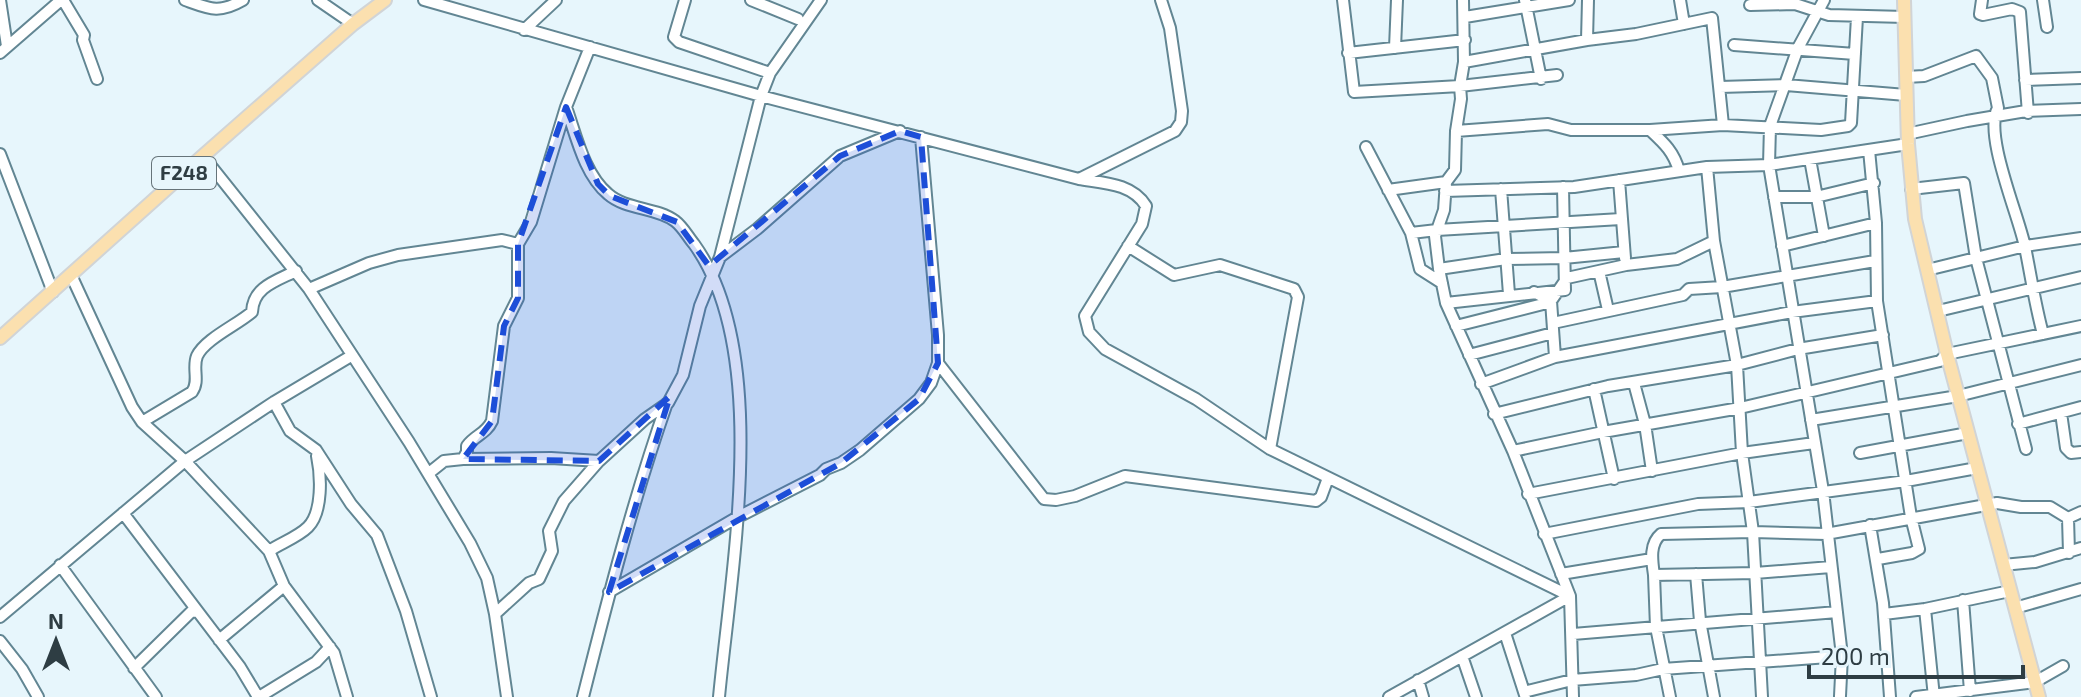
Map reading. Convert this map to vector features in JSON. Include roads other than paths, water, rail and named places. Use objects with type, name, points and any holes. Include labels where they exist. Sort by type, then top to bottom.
[{"type":"main road","name":"F248","points":[[369,11],[378,0]]},
{"type":"main road","name":"F248","points":[[0,338],[353,24],[385,0]]},
{"type":"main road","points":[[1904,0],[1911,189],[1947,354],[2039,697]]},
{"type":"street","points":[[0,0],[4,50]]},
{"type":"street","points":[[4,50],[62,0],[84,35],[97,79]]},
{"type":"street","points":[[185,0],[206,9],[230,7],[243,0]]},
{"type":"street","points":[[318,0],[353,24]]},
{"type":"street","points":[[424,0],[761,96],[1079,179],[1124,187],[1139,195],[1146,206],[1142,224],[1085,316],[1089,332],[1105,349],[1196,399],[1270,449],[1570,596]]},
{"type":"street","points":[[524,30],[556,0]]},
{"type":"street","points":[[685,0],[674,37],[679,42],[770,73]]},
{"type":"street","points":[[751,0],[798,19]]},
{"type":"street","points":[[583,697],[641,476],[668,403],[683,375],[700,306],[720,257],[761,96],[770,73],[821,0]]},
{"type":"street","points":[[1343,0],[1349,93],[1541,79],[1557,75]]},
{"type":"street","points":[[1395,48],[1397,0]]},
{"type":"street","points":[[1463,0],[1464,62],[1455,170],[1445,186],[1441,224],[1437,230],[1439,269],[1446,303],[1513,451],[1570,596],[1573,697]]},
{"type":"street","points":[[1465,17],[1525,4],[1569,0]]},
{"type":"street","points":[[1587,40],[1588,0]]},
{"type":"street","points":[[1680,0],[1684,24]]},
{"type":"street","points":[[1982,0],[1980,14],[1983,15],[2012,9],[2020,12],[2028,113]]},
{"type":"street","points":[[2043,0],[2047,27]]},
{"type":"street","points":[[1079,179],[1175,131],[1181,122],[1170,28],[1162,1]]},
{"type":"street","points":[[1525,4],[1541,79]]},
{"type":"street","points":[[1750,5],[1822,5]]},
{"type":"street","points":[[1822,5],[1829,15],[1905,17]]},
{"type":"street","points":[[1822,5],[1798,48],[1770,126],[1769,165],[1823,491],[1842,656],[1841,696],[1826,697]]},
{"type":"street","points":[[1464,62],[1636,34],[1707,17],[1714,21],[1723,125]]},
{"type":"street","points":[[1456,131],[1548,124],[1571,130],[1650,130],[1723,125],[1821,130],[1848,126],[1851,123],[1857,17]]},
{"type":"street","points":[[1348,53],[1465,40]]},
{"type":"street","points":[[1734,45],[1855,54]]},
{"type":"street","points":[[463,459],[467,446],[488,431],[492,421],[504,326],[518,298],[518,244],[531,222],[566,107],[590,47]]},
{"type":"street","points":[[1906,77],[1924,76],[1976,56],[1992,78],[1998,108],[1993,117],[1998,155],[2025,246],[2043,334]]},
{"type":"street","points":[[2025,80],[2081,78]]},
{"type":"street","points":[[1720,87],[1786,85],[1906,95]]},
{"type":"street","points":[[566,107],[580,147],[598,184],[610,196],[677,222],[713,275],[728,319],[736,365],[740,418],[736,518],[719,697]]},
{"type":"street","points":[[1388,190],[1445,186],[1501,189],[1563,187],[1707,167],[1769,165],[1869,150],[1993,117],[2081,109]]},
{"type":"street","points":[[1650,130],[1668,146],[1679,171]]},
{"type":"street","points":[[720,257],[757,229],[827,165],[840,156],[900,131]]},
{"type":"street","points":[[609,592],[736,518],[841,463],[919,399],[931,383],[938,363],[938,335],[921,137]]},
{"type":"street","points":[[1366,147],[1411,233],[1420,269],[1442,283]]},
{"type":"street","points":[[1869,150],[1874,183],[1877,301],[1911,517],[1919,549],[1878,559]]},
{"type":"street","points":[[0,154],[53,292]]},
{"type":"street","points":[[203,156],[309,289],[429,473],[470,543],[487,578],[507,697]]},
{"type":"street","points":[[1810,159],[1824,236]]},
{"type":"street","points":[[1707,167],[1714,241],[1737,365],[1742,453],[1753,532],[1762,697]]},
{"type":"street","points":[[1619,180],[1627,260]]},
{"type":"street","points":[[1774,197],[1816,197],[1874,183]]},
{"type":"street","points":[[1911,189],[1964,183],[1976,258],[2026,449]]},
{"type":"street","points":[[1456,326],[1565,290],[1563,187]]},
{"type":"street","points":[[1501,189],[1509,294]]},
{"type":"street","points":[[1411,233],[1621,219]]},
{"type":"street","points":[[1782,246],[1876,223]]},
{"type":"street","points":[[1927,270],[2025,246],[2081,238]]},
{"type":"street","points":[[309,289],[369,263],[398,255],[502,240],[518,244]]},
{"type":"street","points":[[1439,269],[1506,259],[1677,259],[1714,241]]},
{"type":"street","points":[[1128,246],[1174,275],[1220,265],[1294,289],[1298,297],[1270,449]]},
{"type":"street","points":[[1567,278],[1599,271],[1627,260]]},
{"type":"street","points":[[1469,355],[1608,310],[1683,295],[1689,289],[1722,287],[1875,261]]},
{"type":"street","points":[[142,422],[192,392],[196,386],[195,361],[201,349],[252,312],[259,290],[296,271]]},
{"type":"street","points":[[1599,271],[1608,310]]},
{"type":"street","points":[[71,275],[132,407],[142,422],[185,461],[269,551],[284,586],[330,647],[341,669],[347,697]]},
{"type":"street","points":[[1938,311],[2081,277]]},
{"type":"street","points":[[1446,303],[1509,294],[1553,294]]},
{"type":"street","points":[[1553,294],[1555,357]]},
{"type":"street","points":[[1481,384],[1555,357],[1792,312],[1877,301]]},
{"type":"street","points":[[1513,451],[1740,408],[1940,361],[1947,354],[2081,326]]},
{"type":"street","points":[[1494,414],[1594,389],[1737,365],[1798,349],[1883,335]]},
{"type":"street","points":[[0,617],[185,461],[351,356]]},
{"type":"street","points":[[938,363],[1044,499],[1075,496],[1125,476],[1316,501],[1321,497],[1328,478]]},
{"type":"street","points":[[1811,420],[1958,396],[2081,365]]},
{"type":"street","points":[[1634,383],[1645,424],[1652,471]]},
{"type":"street","points":[[1594,389],[1614,479]]},
{"type":"street","points":[[274,402],[290,431],[316,450],[351,504],[377,535],[406,611],[431,697]]},
{"type":"street","points":[[495,614],[529,583],[539,579],[552,551],[549,531],[564,501],[599,461],[645,419],[668,403]]},
{"type":"street","points":[[2018,424],[2081,407]]},
{"type":"street","points":[[2061,413],[2066,448],[2071,453],[2081,452]]},
{"type":"street","points":[[1860,453],[1968,433]]},
{"type":"street","points":[[1528,494],[1742,453],[1814,443]]},
{"type":"street","points":[[269,551],[308,527],[315,517],[320,470],[316,450]]},
{"type":"street","points":[[429,473],[444,461],[463,459],[599,461]]},
{"type":"street","points":[[1544,534],[1698,504],[1749,502],[1977,468]]},
{"type":"street","points":[[1670,697],[1656,627],[1652,559],[1656,538],[1661,534],[1826,534],[1987,504],[2050,507],[2068,518]]},
{"type":"street","points":[[2068,518],[2081,512]]},
{"type":"street","points":[[123,513],[258,697],[316,662],[330,647]]},
{"type":"street","points":[[2068,518],[2069,553]]},
{"type":"street","points":[[1870,525],[1878,559],[1890,697]]},
{"type":"street","points":[[2003,565],[2035,562],[2081,548]]},
{"type":"street","points":[[1561,574],[1652,559]]},
{"type":"street","points":[[60,565],[156,697]]},
{"type":"street","points":[[1654,575],[1755,573],[1831,567]]},
{"type":"street","points":[[1696,574],[1706,666],[1714,697]]},
{"type":"street","points":[[219,640],[284,586]]},
{"type":"street","points":[[2015,608],[2081,589]]},
{"type":"street","points":[[1884,614],[1925,609],[2010,591]]},
{"type":"street","points":[[1389,697],[1570,596]]},
{"type":"street","points":[[1963,600],[1970,691]]},
{"type":"street","points":[[1925,609],[1934,696]]},
{"type":"street","points":[[134,668],[192,611],[198,612]]},
{"type":"street","points":[[1573,634],[1700,621],[1837,612]]},
{"type":"street","points":[[1505,633],[1525,694],[1572,680],[1636,675],[1663,669],[1842,656]]},
{"type":"street","points":[[0,641],[22,669],[38,697]]},
{"type":"street","points":[[1462,656],[1476,697]]},
{"type":"street","points":[[1916,697],[2035,682],[2063,666]]},
{"type":"street","points":[[1418,680],[1423,697]]}]
